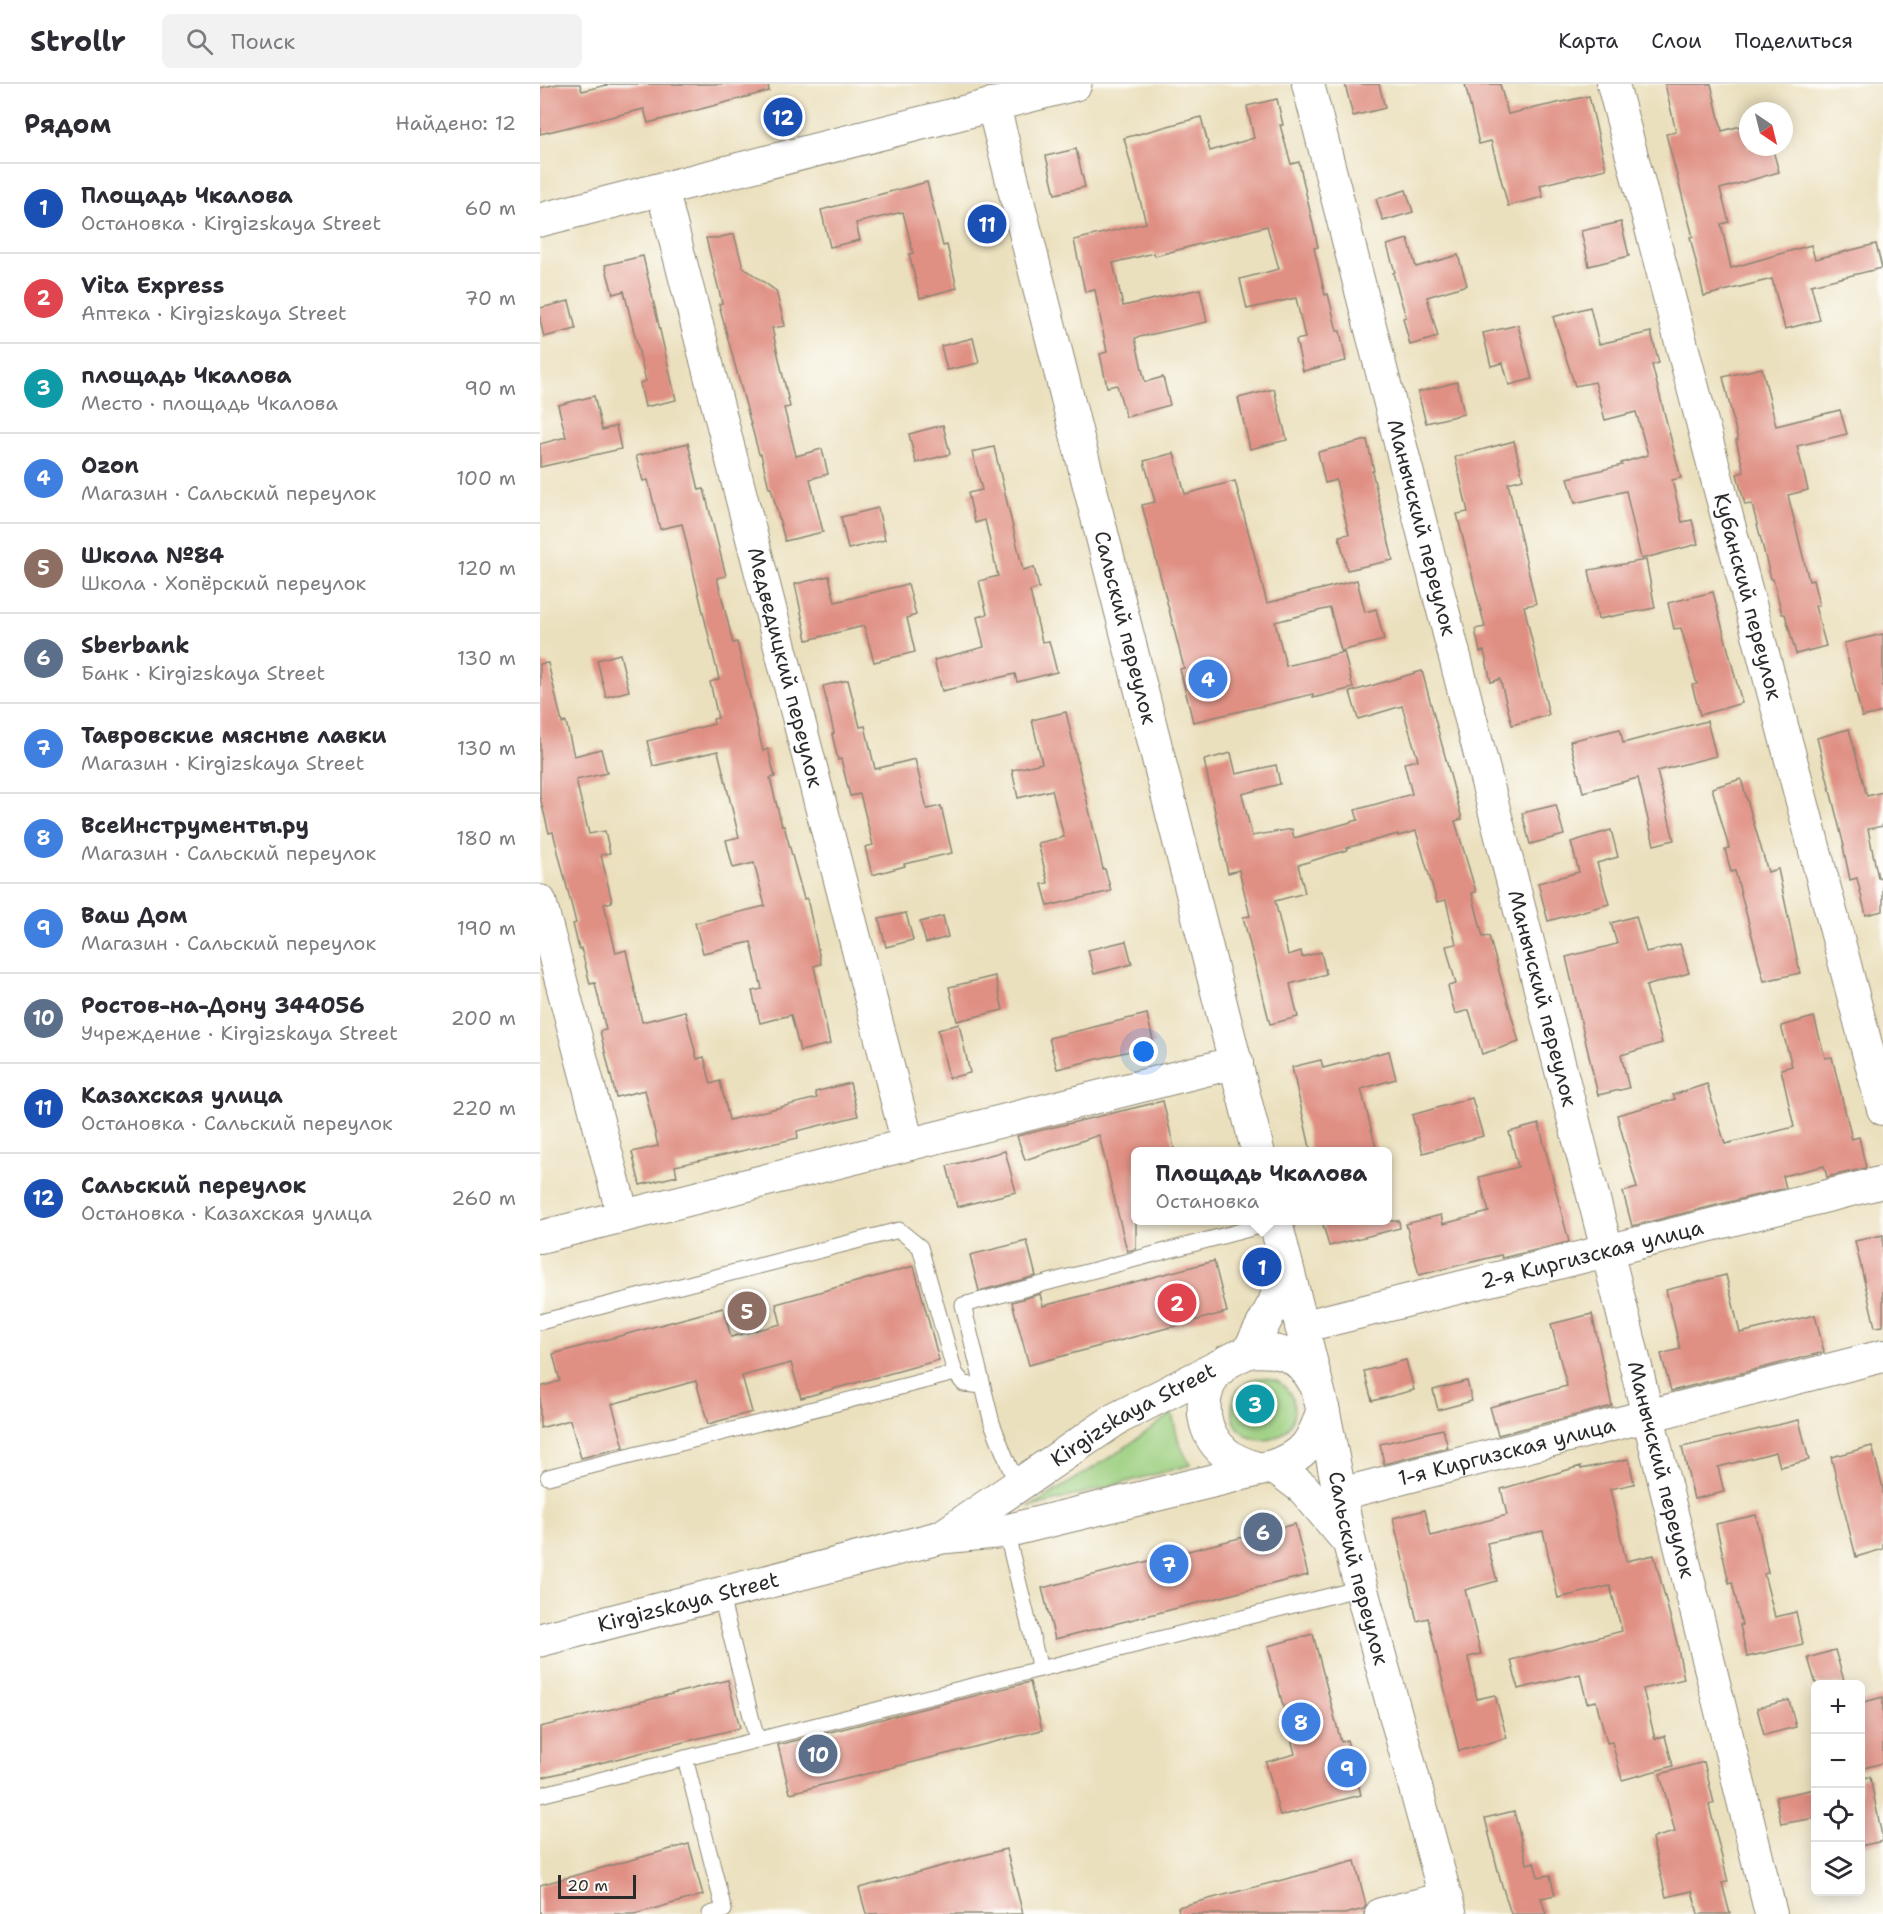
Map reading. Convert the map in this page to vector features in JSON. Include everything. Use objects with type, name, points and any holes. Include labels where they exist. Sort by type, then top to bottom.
[{"type":"main road","points":[[540,220],[1075,84]]},
{"type":"main road","name":"Сальский переулок","points":[[993,104],[1257,1147]]},
{"type":"main road","name":"Сальский переулок","points":[[1276,1225],[1321,1399],[1350,1545],[1448,1906]]},
{"type":"main road","points":[[1286,1264],[1275,1302],[1239,1355],[1212,1377],[1205,1396],[1203,1412],[1213,1440],[1225,1454],[1239,1462],[1266,1467],[1303,1488],[1350,1545]]},
{"type":"main road","points":[[1239,1355],[1271,1350],[1290,1356],[1308,1370],[1321,1399],[1315,1435],[1309,1445],[1288,1462],[1266,1467]]},
{"type":"main road","name":"Kirgizskaya Street","points":[[942,1536],[1116,1419],[1239,1355]]},
{"type":"main road","name":"Kirgizskaya Street","points":[[540,1640],[942,1536],[1006,1531],[1266,1467]]},
{"type":"street","name":"Манычский переулок","points":[[1308,84],[1607,1250],[1771,1914]]},
{"type":"street","name":"Кубанский переулок","points":[[1613,84],[1883,1109]]},
{"type":"street","name":"Медведицкий переулок","points":[[662,189],[908,1144]]},
{"type":"street","points":[[540,901],[623,1216]]},
{"type":"street","points":[[540,1237],[1237,1062]]},
{"type":"street","name":"2-я Киргизская улица","points":[[1301,1327],[1883,1182]]},
{"type":"street","name":"1-я Киргизская улица","points":[[1340,1494],[1883,1356]]},
{"type":"street","points":[[1382,1914],[1448,1906]]},
{"type":"lane","points":[[1017,1486],[992,1423],[963,1305],[1260,1225]]},
{"type":"lane","points":[[540,1322],[899,1230],[920,1247],[955,1373],[964,1384],[983,1386]]},
{"type":"lane","points":[[548,1477],[955,1373]]},
{"type":"lane","points":[[1006,1531],[1040,1669]]},
{"type":"lane","points":[[540,1795],[1361,1588]]},
{"type":"lane","points":[[720,1593],[757,1740]]},
{"type":"lane","points":[[685,1758],[724,1910],[710,1914]]},
{"type":"green space","points":[[1263,1378],[1280,1383],[1285,1387],[1289,1392],[1294,1409],[1289,1426],[1285,1431],[1280,1435],[1263,1440],[1246,1435],[1241,1431],[1237,1426],[1232,1409],[1237,1392],[1241,1387],[1246,1383]]},
{"type":"green space","points":[[1172,1414],[1179,1443],[1190,1465],[1028,1508],[1114,1455]]},
{"type":"building","points":[[557,84],[580,84],[582,91],[611,84],[768,84],[769,91],[648,123],[644,109],[540,134],[540,88]]},
{"type":"building","points":[[1345,84],[1379,84],[1385,108],[1353,116]]},
{"type":"building","points":[[1465,84],[1500,84],[1508,114],[1589,96],[1606,169],[1540,185],[1543,197],[1508,206],[1491,141],[1479,144]]},
{"type":"building","points":[[1665,84],[1711,84],[1722,131],[1739,126],[1739,156],[1775,156],[1779,172],[1720,189],[1729,222],[1721,224],[1731,268],[1811,245],[1815,259],[1876,244],[1882,268],[1811,285],[1820,320],[1785,329],[1772,279],[1704,296],[1690,237],[1693,237],[1666,134],[1676,132]]},
{"type":"building","points":[[1277,99],[1283,125],[1280,125],[1291,164],[1299,162],[1318,247],[1314,248],[1325,295],[1328,294],[1337,331],[1340,331],[1346,361],[1303,371],[1296,340],[1305,338],[1296,298],[1247,309],[1240,279],[1279,269],[1267,226],[1155,256],[1154,253],[1113,263],[1123,306],[1200,289],[1207,322],[1135,338],[1145,382],[1163,377],[1170,405],[1126,417],[1117,385],[1107,387],[1100,354],[1107,352],[1095,290],[1085,292],[1074,240],[1146,223],[1124,138],[1201,117],[1210,151],[1254,138],[1247,106]]},
{"type":"building","points":[[1076,149],[1085,187],[1055,194],[1046,156]]},
{"type":"building","points":[[927,182],[943,246],[947,245],[957,288],[920,298],[909,254],[913,253],[903,212],[856,223],[860,240],[830,247],[821,210]]},
{"type":"building","points":[[1406,190],[1413,212],[1383,221],[1376,199]]},
{"type":"building","points":[[1621,222],[1629,256],[1589,266],[1581,231]]},
{"type":"building","points":[[734,234],[743,267],[776,291],[785,326],[772,328],[790,407],[784,408],[796,456],[822,449],[828,474],[810,479],[823,532],[785,541],[728,339],[706,238]]},
{"type":"building","points":[[1408,239],[1416,267],[1458,255],[1467,285],[1427,297],[1438,337],[1410,345],[1403,318],[1406,317],[1387,245]]},
{"type":"building","points":[[643,256],[676,400],[645,407],[640,383],[646,381],[624,291],[613,294],[605,265]]},
{"type":"building","points":[[569,301],[576,329],[544,337],[540,308]]},
{"type":"building","points":[[1590,307],[1599,344],[1651,332],[1659,363],[1652,365],[1681,478],[1672,480],[1682,522],[1692,520],[1698,544],[1641,559],[1626,491],[1575,503],[1568,478],[1622,465],[1621,463],[1648,455],[1636,412],[1605,420],[1595,382],[1575,386],[1553,317]]},
{"type":"building","points":[[1518,325],[1532,379],[1509,385],[1503,363],[1491,366],[1483,333]]},
{"type":"building","points":[[973,338],[979,363],[947,370],[941,346]]},
{"type":"building","points":[[1762,368],[1776,426],[1840,410],[1847,434],[1797,446],[1808,490],[1788,495],[1809,581],[1813,580],[1819,605],[1815,606],[1826,646],[1796,654],[1785,614],[1782,614],[1773,579],[1771,579],[1752,504],[1745,505],[1737,474],[1744,472],[1723,377]]},
{"type":"building","points":[[1457,382],[1464,414],[1426,423],[1418,392]]},
{"type":"building","points":[[1274,389],[1287,440],[1250,449],[1238,398]]},
{"type":"building","points":[[594,396],[602,430],[616,426],[621,449],[540,467],[540,444],[566,437],[558,405]]},
{"type":"building","points":[[943,425],[950,454],[916,463],[909,434]]},
{"type":"building","points":[[1367,440],[1393,560],[1347,570],[1339,536],[1349,534],[1336,480],[1325,483],[1318,452]]},
{"type":"building","points":[[1514,441],[1523,479],[1508,483],[1536,604],[1524,606],[1549,715],[1512,725],[1500,679],[1491,682],[1484,651],[1480,652],[1475,629],[1485,627],[1457,514],[1468,512],[1455,457]]},
{"type":"building","points":[[688,443],[699,490],[704,489],[726,576],[717,578],[733,643],[737,642],[763,751],[768,749],[775,777],[770,778],[804,899],[807,898],[821,964],[814,966],[830,1044],[800,1051],[791,1015],[760,1023],[752,991],[762,989],[751,942],[703,953],[695,923],[765,906],[754,863],[733,868],[726,840],[739,837],[718,751],[653,766],[647,741],[714,724],[713,719],[718,718],[710,682],[719,679],[682,524],[660,529],[648,480],[643,481],[636,456]]},
{"type":"building","points":[[994,447],[1023,570],[1034,567],[1039,588],[1030,591],[1042,642],[1049,641],[1057,672],[1017,682],[1015,674],[942,691],[934,660],[984,647],[977,617],[987,614],[979,581],[998,576],[985,520],[975,523],[968,493],[982,490],[972,452]]},
{"type":"building","points":[[1174,453],[1185,494],[1235,481],[1267,603],[1357,580],[1365,612],[1376,609],[1384,640],[1341,651],[1330,608],[1275,622],[1286,666],[1344,652],[1353,688],[1313,698],[1313,694],[1193,722],[1180,669],[1184,668],[1142,505],[1155,502],[1144,461]]},
{"type":"building","points":[[878,508],[885,540],[848,549],[841,517]]},
{"type":"building","points":[[1646,560],[1655,608],[1598,619],[1589,570]]},
{"type":"building","points":[[829,576],[835,602],[908,584],[916,615],[907,618],[915,652],[874,662],[864,626],[807,640],[795,584]]},
{"type":"building","points":[[1713,592],[1742,703],[1700,715],[1692,685],[1697,684],[1681,628],[1674,629],[1668,603]]},
{"type":"building","points":[[1883,634],[1883,712],[1862,717],[1844,643]]},
{"type":"building","points":[[620,654],[629,691],[606,697],[597,660]]},
{"type":"building","points":[[548,663],[562,723],[566,722],[574,756],[601,749],[607,773],[576,780],[589,834],[605,831],[610,853],[601,855],[612,902],[604,904],[616,953],[626,950],[642,1022],[685,1011],[697,1059],[704,1057],[711,1084],[720,1081],[729,1120],[817,1098],[815,1092],[850,1083],[858,1116],[797,1131],[798,1138],[675,1166],[677,1176],[640,1185],[632,1152],[658,1146],[645,1090],[616,1097],[600,1031],[606,1030],[595,983],[590,984],[581,948],[579,949],[573,924],[576,923],[553,832],[549,833],[540,797],[540,664]]},
{"type":"building","points":[[1422,671],[1462,819],[1455,821],[1476,892],[1472,893],[1483,937],[1489,936],[1519,1042],[1482,1054],[1469,1010],[1455,1014],[1448,986],[1456,984],[1446,946],[1456,944],[1446,900],[1437,902],[1416,831],[1346,848],[1347,850],[1298,865],[1305,893],[1275,901],[1288,955],[1301,951],[1302,957],[1321,952],[1326,974],[1290,984],[1298,1017],[1270,1024],[1243,917],[1250,916],[1239,870],[1228,873],[1204,760],[1231,753],[1236,774],[1276,765],[1280,784],[1242,794],[1252,836],[1292,829],[1294,838],[1358,820],[1355,810],[1412,794],[1404,763],[1418,760],[1402,706],[1358,719],[1350,692]]},
{"type":"building","points":[[848,680],[860,727],[865,726],[875,769],[915,759],[927,809],[941,806],[952,853],[904,864],[905,866],[872,875],[865,847],[873,845],[860,794],[850,796],[841,759],[838,760],[823,686]]},
{"type":"building","points":[[1066,712],[1103,869],[1105,869],[1111,891],[1048,906],[1042,884],[1048,883],[1038,843],[1064,837],[1052,790],[1018,798],[1012,770],[1042,763],[1032,720]]},
{"type":"building","points":[[1707,721],[1716,756],[1657,771],[1674,840],[1654,845],[1638,778],[1583,792],[1570,741],[1620,729],[1623,743]]},
{"type":"building","points":[[1849,729],[1867,796],[1883,792],[1883,826],[1868,829],[1878,878],[1883,876],[1883,911],[1866,915],[1857,878],[1850,880],[1844,846],[1817,738]]},
{"type":"building","points":[[1741,779],[1768,872],[1778,869],[1800,973],[1764,981],[1735,871],[1731,872],[1725,849],[1729,848],[1712,788]]},
{"type":"building","points":[[1556,805],[1564,835],[1530,844],[1522,813]]},
{"type":"building","points":[[1611,830],[1618,857],[1597,863],[1609,904],[1548,921],[1538,883],[1579,872],[1571,842]]},
{"type":"building","points":[[906,913],[913,940],[886,947],[879,919]]},
{"type":"building","points":[[943,916],[948,937],[926,943],[920,922]]},
{"type":"building","points":[[1636,916],[1646,952],[1680,944],[1689,973],[1646,986],[1662,1043],[1621,1055],[1629,1088],[1598,1095],[1566,957],[1617,944],[1611,923]]},
{"type":"building","points":[[1126,941],[1132,964],[1094,974],[1088,950]]},
{"type":"building","points":[[995,976],[1003,1010],[957,1021],[949,987]]},
{"type":"building","points":[[1147,1014],[1154,1045],[1057,1069],[1049,1038]]},
{"type":"building","points":[[1814,1017],[1825,1058],[1832,1057],[1852,1139],[1859,1137],[1866,1168],[1827,1177],[1824,1166],[1783,1176],[1786,1188],[1632,1226],[1623,1192],[1637,1188],[1617,1115],[1675,1099],[1673,1095],[1707,1084],[1725,1144],[1794,1127],[1781,1069],[1792,1066],[1781,1026]]},
{"type":"building","points":[[959,1024],[970,1073],[949,1078],[938,1030]]},
{"type":"building","points":[[1389,1051],[1396,1079],[1361,1089],[1376,1147],[1310,1147],[1292,1067],[1321,1060],[1323,1068]]},
{"type":"building","points":[[1472,1098],[1483,1136],[1423,1153],[1412,1115]]},
{"type":"building","points":[[1163,1101],[1174,1147],[1131,1147],[1131,1225],[1136,1225],[1136,1249],[1127,1251],[1099,1135],[1025,1160],[1017,1136]]},
{"type":"building","points":[[1539,1124],[1569,1242],[1502,1258],[1501,1255],[1419,1275],[1406,1224],[1441,1215],[1443,1224],[1489,1212],[1479,1177],[1518,1167],[1509,1132]]},
{"type":"building","points":[[1005,1151],[1016,1192],[957,1207],[947,1166]]},
{"type":"building","points":[[1392,1221],[1399,1221],[1400,1228],[1329,1246],[1323,1225],[1392,1225]]},
{"type":"building","points":[[1883,1235],[1883,1326],[1875,1327],[1855,1241]]},
{"type":"building","points":[[1027,1241],[1036,1276],[979,1291],[970,1255]]},
{"type":"building","points":[[1214,1261],[1227,1312],[1029,1365],[1012,1302],[1040,1294],[1043,1306]]},
{"type":"building","points":[[914,1266],[939,1360],[801,1398],[791,1363],[742,1376],[752,1412],[708,1424],[696,1381],[612,1404],[624,1447],[581,1458],[570,1420],[540,1428],[540,1387],[560,1381],[553,1354],[723,1308],[731,1337],[781,1324],[776,1304]]},
{"type":"building","points":[[1726,1275],[1740,1333],[1815,1315],[1824,1352],[1671,1391],[1661,1354],[1680,1349],[1666,1290]]},
{"type":"building","points":[[1592,1314],[1612,1406],[1498,1435],[1490,1407],[1567,1386],[1551,1324]]},
{"type":"building","points":[[1406,1360],[1414,1390],[1372,1401],[1364,1371]]},
{"type":"building","points":[[1467,1381],[1472,1401],[1438,1410],[1433,1390]]},
{"type":"building","points":[[1799,1420],[1809,1460],[1780,1467],[1776,1452],[1718,1467],[1724,1492],[1694,1499],[1682,1447]]},
{"type":"building","points":[[1443,1429],[1448,1448],[1384,1464],[1380,1444]]},
{"type":"building","points":[[1872,1446],[1883,1488],[1883,1549],[1856,1557],[1831,1457]]},
{"type":"building","points":[[1629,1459],[1634,1484],[1610,1489],[1626,1561],[1654,1555],[1684,1679],[1643,1689],[1655,1739],[1665,1736],[1673,1766],[1622,1780],[1612,1742],[1607,1743],[1596,1701],[1587,1703],[1580,1674],[1518,1689],[1511,1660],[1622,1631],[1610,1586],[1558,1598],[1543,1531],[1487,1543],[1497,1581],[1465,1590],[1481,1654],[1468,1657],[1477,1699],[1495,1695],[1507,1738],[1459,1751],[1428,1618],[1417,1621],[1393,1518],[1425,1510],[1431,1536],[1507,1515],[1501,1489],[1581,1466],[1581,1469]]},
{"type":"building","points":[[1756,1515],[1768,1573],[1764,1574],[1775,1617],[1796,1612],[1803,1644],[1747,1657],[1732,1582],[1729,1583],[1716,1524]]},
{"type":"building","points":[[1295,1524],[1308,1575],[1055,1639],[1042,1588]]},
{"type":"building","points":[[1313,1634],[1341,1742],[1347,1740],[1361,1795],[1280,1816],[1266,1762],[1295,1754],[1268,1646]]},
{"type":"building","points":[[1835,1650],[1844,1680],[1815,1680],[1808,1658]]},
{"type":"building","points":[[728,1680],[740,1728],[540,1778],[540,1727]]},
{"type":"building","points":[[1030,1682],[1042,1730],[790,1793],[778,1745]]},
{"type":"building","points":[[1883,1697],[1883,1763],[1865,1768],[1865,1734],[1865,1702]]},
{"type":"building","points":[[1789,1700],[1796,1727],[1764,1735],[1757,1708]]},
{"type":"building","points":[[1704,1762],[1714,1803],[1709,1805],[1728,1882],[1722,1883],[1730,1914],[1698,1914],[1692,1891],[1666,1897],[1652,1838],[1675,1832],[1660,1774]]},
{"type":"building","points":[[1870,1777],[1883,1841],[1865,1845],[1865,1788],[1865,1778]]},
{"type":"building","points":[[1811,1790],[1811,1819],[1781,1824],[1776,1797]]},
{"type":"building","points":[[1514,1811],[1527,1864],[1534,1862],[1538,1877],[1550,1875],[1555,1895],[1541,1898],[1546,1914],[1511,1914],[1500,1879],[1485,1818]]},
{"type":"building","points":[[689,1844],[703,1895],[635,1914],[540,1914],[540,1885]]},
{"type":"building","points":[[1006,1849],[1023,1914],[866,1914],[859,1888]]},
{"type":"building","points":[[1355,1861],[1366,1905],[1364,1909],[1345,1914],[1179,1914],[1178,1907]]},
{"type":"place","name":"Сальский переулок","points":[[783,117]]},
{"type":"place","name":"Казахская улица","points":[[987,224]]},
{"type":"place","name":"Ozon","points":[[1208,679]]},
{"type":"place","name":"Площадь Чкалова","points":[[1262,1267]]},
{"type":"place","name":"Vita Express","points":[[1177,1303]]},
{"type":"place","name":"Школа №84","points":[[747,1311]]},
{"type":"place","name":"площадь Чкалова","points":[[1255,1404]]},
{"type":"place","name":"Sberbank","points":[[1263,1532]]},
{"type":"place","name":"Тавровские мясные лавки","points":[[1169,1564]]},
{"type":"place","name":"ВсеИнструменты.ру","points":[[1301,1722]]},
{"type":"place","name":"Ростов-на-Дону 344056","points":[[818,1754]]},
{"type":"place","name":"Ваш Дом","points":[[1347,1768]]}]
